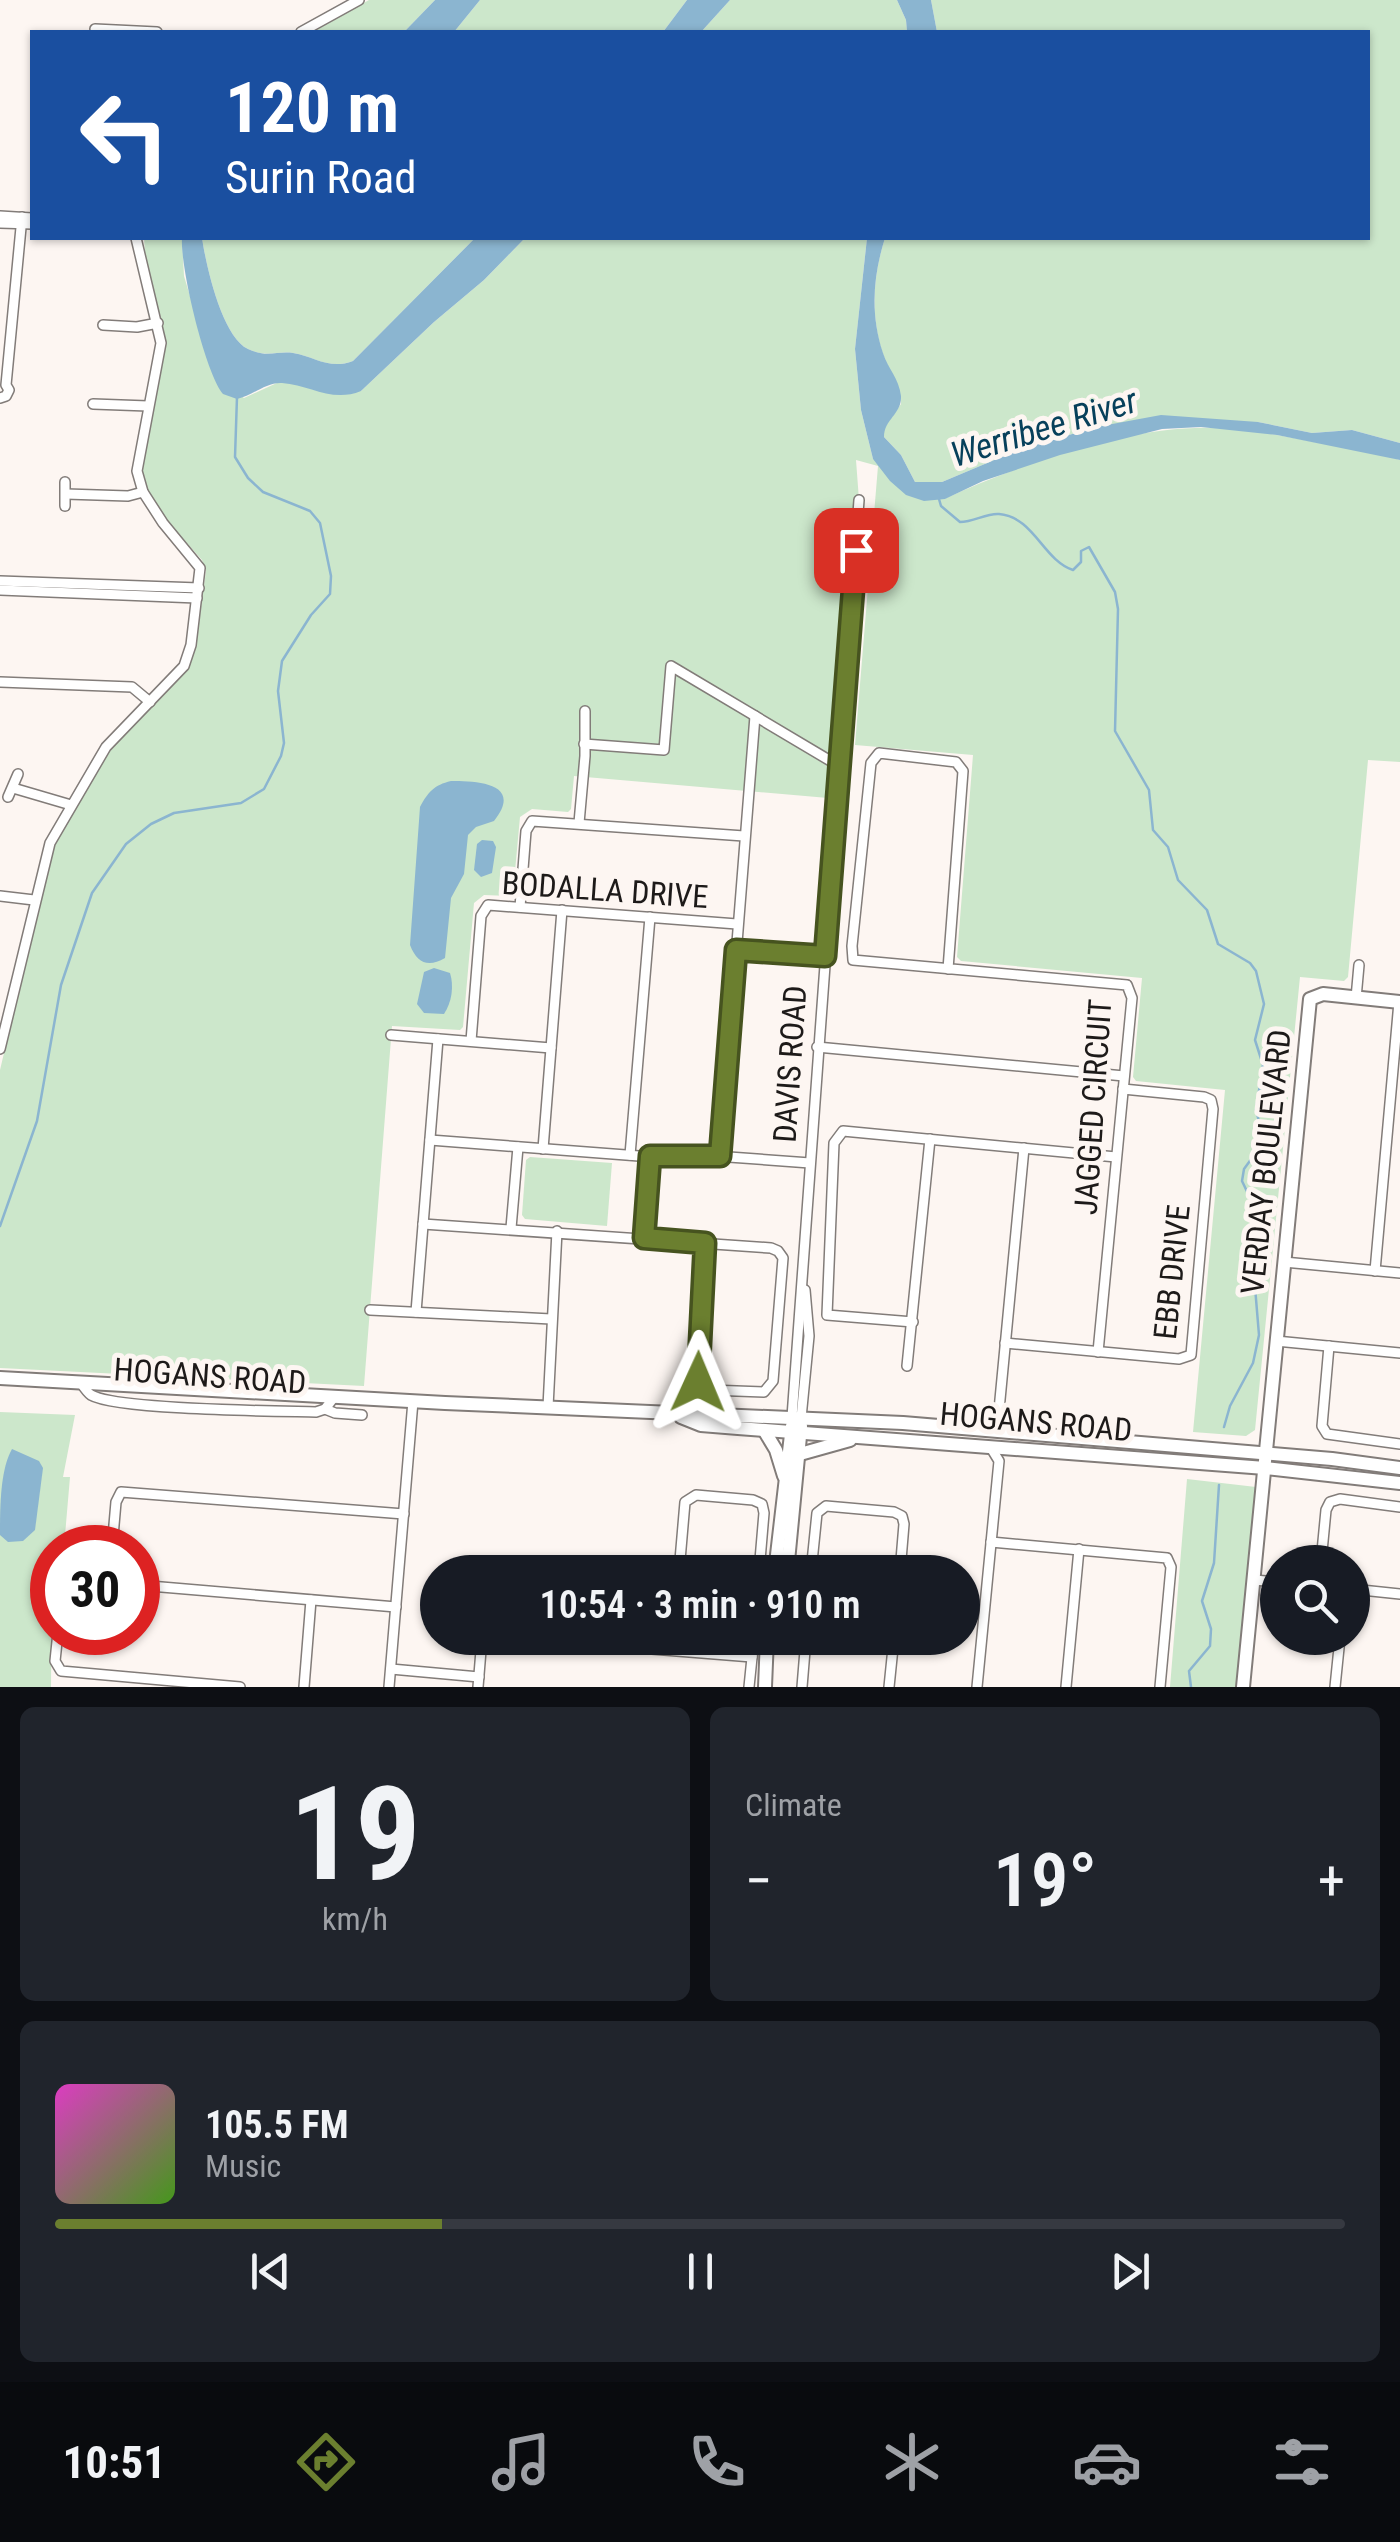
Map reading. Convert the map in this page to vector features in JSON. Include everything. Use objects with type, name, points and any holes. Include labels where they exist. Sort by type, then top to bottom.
[{"type":"street","points":[[305,30],[360,0]]},
{"type":"street","points":[[95,28],[126,30]]},
{"type":"street","points":[[0,219],[27,221],[6,330],[8,392],[0,398]]},
{"type":"street","points":[[0,1048],[8,985],[50,844],[106,747],[174,680],[188,659],[198,593],[198,564],[143,492],[137,460],[161,347],[139,240]]},
{"type":"street","points":[[102,325],[158,322]]},
{"type":"street","points":[[94,404],[148,406]]},
{"type":"street","points":[[64,506],[65,482]]},
{"type":"street","points":[[66,494],[128,496],[143,492]]},
{"type":"street","name":"DAVIS ROAD","points":[[777,1555],[808,1336],[803,1272],[859,500]]},
{"type":"street","points":[[0,581],[48,587],[198,593]]},
{"type":"street","points":[[0,590],[48,587]]},
{"type":"street","points":[[584,744],[664,750],[671,666],[840,766]]},
{"type":"street","points":[[0,682],[127,686],[139,690],[150,702]]},
{"type":"street","points":[[579,823],[584,711]]},
{"type":"street","points":[[720,1156],[756,716]]},
{"type":"street","name":"JAGGED CIRCUIT","points":[[948,969],[963,771],[956,762],[880,753],[871,763],[853,960],[948,969],[1126,985],[1132,998],[1098,1352]]},
{"type":"street","points":[[18,774],[10,792],[71,805]]},
{"type":"street","points":[[520,907],[529,822],[744,836]]},
{"type":"street","points":[[0,896],[34,900]]},
{"type":"street","name":"BODALLA DRIVE","points":[[471,1041],[482,912],[491,905],[738,924]]},
{"type":"street","points":[[543,1149],[562,910]]},
{"type":"street","points":[[630,1156],[650,917]]},
{"type":"street","points":[[736,950],[825,956]]},
{"type":"street","points":[[1356,998],[1359,965]]},
{"type":"street","name":"VERDAY BOULEVARD","points":[[1243,1687],[1310,999],[1324,994],[1400,1002]]},
{"type":"street","points":[[1376,1271],[1400,1002]]},
{"type":"street","points":[[391,1035],[550,1048]]},
{"type":"street","points":[[416,1312],[438,1038]]},
{"type":"street","points":[[818,1047],[1124,1076]]},
{"type":"street","name":"EBB DRIVE","points":[[1006,1342],[1098,1352],[1184,1358],[1191,1355],[1211,1100],[1123,1089]]},
{"type":"street","points":[[913,1322],[827,1315],[834,1143],[843,1131],[1116,1157]]},
{"type":"street","points":[[908,1366],[930,1139]]},
{"type":"street","points":[[430,1140],[630,1156],[720,1156],[810,1164]]},
{"type":"street","points":[[512,1228],[518,1147]]},
{"type":"street","points":[[997,1431],[1024,1148]]},
{"type":"street","points":[[644,1238],[650,1156]]},
{"type":"street","points":[[423,1224],[556,1231],[771,1248],[782,1256],[773,1381],[764,1392],[709,1390],[698,1382],[705,1243]]},
{"type":"street","points":[[548,1407],[556,1231]]},
{"type":"street","points":[[1284,1262],[1400,1273]]},
{"type":"street","points":[[370,1310],[551,1318]]},
{"type":"street","points":[[1276,1342],[1400,1353]]},
{"type":"street","points":[[1329,1346],[1322,1426],[1327,1434],[1400,1444]]},
{"type":"street","name":"HOGANS ROAD","points":[[0,1378],[669,1413],[797,1425],[997,1431],[1400,1468]]},
{"type":"street","name":"HOGANS ROAD","points":[[80,1382],[91,1394],[136,1403],[312,1412],[325,1408],[335,1396]]},
{"type":"street","points":[[389,1687],[413,1401]]},
{"type":"street","points":[[325,1408],[334,1413],[362,1415]]},
{"type":"street","name":"HOGANS ROAD","points":[[669,1413],[702,1425],[764,1430],[797,1425],[862,1437],[1265,1468],[1400,1483]]},
{"type":"street","name":"DAVIS ROAD","points":[[789,1555],[800,1454],[797,1425]]},
{"type":"street","points":[[764,1430],[776,1450],[786,1483]]},
{"type":"street","points":[[800,1454],[862,1437]]},
{"type":"street","points":[[977,1687],[999,1461],[988,1446]]},
{"type":"street","points":[[999,1461],[1015,1448]]},
{"type":"street","points":[[114,1525],[121,1492],[404,1514]]},
{"type":"street","points":[[680,1555],[684,1506],[696,1495],[762,1504],[760,1555]]},
{"type":"street","points":[[1323,1545],[1330,1502],[1340,1499],[1400,1507]]},
{"type":"street","points":[[813,1555],[816,1513],[822,1507],[894,1512],[902,1516],[901,1555]]},
{"type":"street","points":[[991,1542],[1160,1556],[1169,1560],[1160,1687]]},
{"type":"street","points":[[1066,1687],[1079,1549]]},
{"type":"street","points":[[1254,1580],[1260,1580]]},
{"type":"street","points":[[160,1587],[396,1606]]},
{"type":"street","points":[[1370,1591],[1400,1594]]},
{"type":"street","points":[[304,1687],[311,1600]]},
{"type":"street","points":[[56,1655],[61,1671],[240,1687]]},
{"type":"street","points":[[391,1670],[478,1682],[480,1655]]},
{"type":"street","points":[[725,1655],[752,1657],[750,1687]]},
{"type":"street","points":[[765,1687],[768,1655]]},
{"type":"street","points":[[802,1687],[805,1655]]},
{"type":"street","points":[[889,1687],[892,1655]]},
{"type":"street","points":[[1335,1687],[1338,1655]]},
{"type":"green space","points":[[369,0],[435,0],[406,30],[316,30]]},
{"type":"green space","points":[[480,0],[687,0],[664,30],[456,30]]},
{"type":"green space","points":[[730,0],[897,0],[907,30],[703,30]]},
{"type":"green space","points":[[931,0],[1400,0],[1400,443],[1352,430],[1312,433],[1258,422],[1096,427],[1018,450],[942,482],[915,482],[901,455],[884,437],[884,428],[901,404],[876,325],[876,281],[884,240],[1370,240],[1370,30],[937,30]]},
{"type":"green space","points":[[144,240],[182,240],[184,276],[213,373],[244,398],[279,382],[361,391],[523,240],[867,240],[855,349],[861,410],[873,459],[944,499],[1067,452],[1164,430],[1244,430],[1400,460],[1400,762],[1368,760],[1348,977],[1344,981],[1300,977],[1255,1430],[1246,1436],[1193,1432],[1225,1090],[1136,1081],[1133,1077],[1142,978],[961,961],[957,957],[973,755],[855,745],[878,466],[856,460],[859,500],[839,766],[831,762],[828,798],[574,776],[568,812],[532,809],[520,817],[513,893],[484,895],[474,903],[463,1027],[460,1030],[392,1026],[364,1386],[0,1368],[0,1070],[53,846],[103,758],[188,668],[195,649],[206,571],[202,560],[167,521],[145,485],[141,461],[165,341],[146,267]]},
{"type":"green space","points":[[202,240],[473,240],[353,361],[336,364],[293,353],[248,349],[223,316]]},
{"type":"green space","points":[[530,1157],[612,1163],[607,1226],[525,1219],[522,1215],[526,1160]]},
{"type":"green space","points":[[0,1412],[75,1415],[63,1477],[70,1477],[66,1525],[30,1525],[30,1655],[51,1655],[51,1687],[0,1687]]},
{"type":"green space","points":[[1187,1479],[1256,1487],[1237,1687],[1170,1687]]},
{"type":"water","points":[[435,0],[480,0],[456,30],[406,30]]},
{"type":"water","points":[[687,0],[730,0],[703,30],[664,30]]},
{"type":"water","points":[[897,0],[931,0],[937,30],[907,30]]},
{"type":"water","points":[[182,240],[202,240],[223,316],[248,349],[293,353],[337,364],[353,361],[473,240],[523,240],[361,391],[340,395],[276,383],[237,399],[223,394],[209,364],[189,294]]},
{"type":"water","points":[[867,240],[885,240],[876,281],[876,324],[901,396],[884,437],[901,455],[915,482],[942,482],[1018,450],[1096,427],[1161,415],[1258,422],[1312,433],[1352,430],[1400,443],[1400,460],[1277,435],[1201,427],[1162,429],[1060,455],[983,481],[945,499],[924,501],[906,495],[873,459],[861,410],[855,349]]},
{"type":"water","points":[[451,781],[493,787],[504,799],[494,821],[476,827],[468,835],[464,874],[451,898],[445,958],[428,963],[416,956],[410,945],[420,807],[432,790]]},
{"type":"water","points":[[482,840],[493,841],[496,847],[492,873],[481,877],[474,870],[477,844]]},
{"type":"water","points":[[434,968],[450,973],[452,989],[444,1014],[424,1013],[417,1004],[424,972]]},
{"type":"water","points":[[12,1449],[39,1461],[43,1468],[36,1525],[30,1525],[30,1535],[23,1541],[8,1542],[0,1535],[5,1468]]},
{"type":"waterway","points":[[0,1226],[37,1121],[61,985],[92,893],[126,844],[151,824],[174,813],[241,803],[264,789],[284,743],[278,691],[282,661],[311,615],[330,594],[331,576],[320,523],[310,511],[263,492],[235,457],[237,397]]},
{"type":"waterway","points":[[939,499],[941,506],[960,522],[994,514],[1011,517],[1073,570],[1081,562],[1081,551],[1089,547],[1115,592],[1115,731],[1149,790],[1153,830],[1168,847],[1178,880],[1207,910],[1218,944],[1250,963],[1256,971],[1264,1004],[1255,1040],[1263,1065],[1256,1110],[1263,1137],[1244,1169],[1242,1181],[1252,1202],[1259,1335],[1253,1363],[1230,1406],[1224,1427]]},
{"type":"waterway","points":[[1191,1687],[1189,1671],[1210,1646],[1211,1629],[1202,1601],[1214,1563],[1219,1485]]},
{"type":"route","points":[[698,1382],[705,1243],[644,1238],[650,1156],[720,1156],[736,950],[825,956],[856,550]]},
{"type":"water label","name":"Werribee River","points":[[1044,428]]}]
